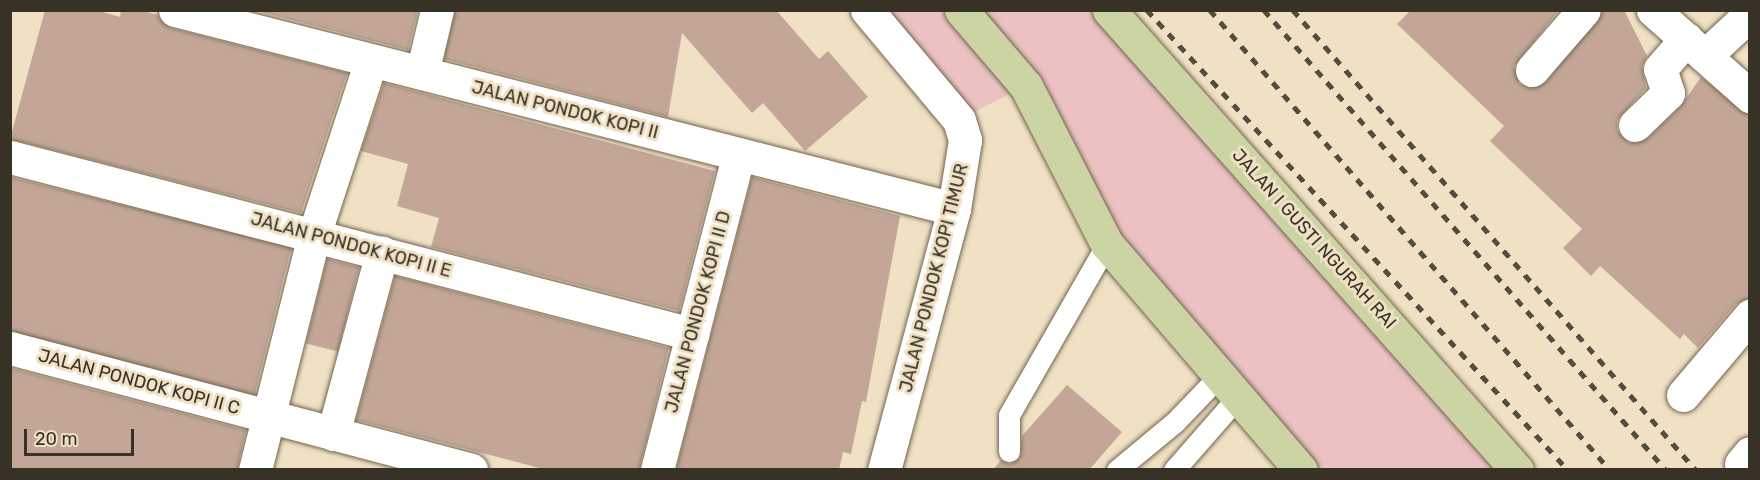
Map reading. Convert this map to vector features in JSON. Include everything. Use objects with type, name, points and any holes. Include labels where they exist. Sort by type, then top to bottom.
[{"type":"main road","points":[[961,10],[1026,86],[1107,244],[1227,388],[1300,470]]},
{"type":"main road","name":"JALAN I GUSTI NGURAH RAI","points":[[1109,10],[1517,470]]},
{"type":"street","name":"JALAN PONDOK KOPI II","points":[[176,10],[255,20],[370,64],[422,73],[954,209]]},
{"type":"street","points":[[422,73],[437,10]]},
{"type":"street","name":"JALAN PONDOK KOPI TIMUR","points":[[867,10],[959,120],[964,164],[884,470]]},
{"type":"street","points":[[1532,70],[1584,10]]},
{"type":"street","points":[[1653,10],[1749,96]]},
{"type":"street","points":[[1635,125],[1668,93],[1660,69],[1749,14]]},
{"type":"street","points":[[255,470],[314,236],[370,64]]},
{"type":"street","name":"JALAN PONDOK KOPI II D","points":[[657,470],[739,154]]},
{"type":"street","name":"JALAN PONDOK KOPI II E","points":[[10,157],[692,334]]},
{"type":"street","points":[[333,434],[382,253]]},
{"type":"street","points":[[1683,395],[1749,316]]},
{"type":"street","name":"JALAN PONDOK KOPI II C","points":[[10,348],[471,470]]},
{"type":"lane","points":[[1009,451],[1009,415],[1107,244]]},
{"type":"lane","points":[[1117,470],[1175,422],[1227,388]]},
{"type":"lane","points":[[1174,470],[1227,388]]},
{"type":"shaded area","points":[[867,11],[1109,11],[1519,469],[1300,469],[1107,244],[1025,86],[959,120]]},
{"type":"building","points":[[45,10],[96,10],[120,17],[121,10],[141,10],[157,15],[170,28],[347,73],[301,213],[10,139]]},
{"type":"building","points":[[253,10],[418,10],[408,50]]},
{"type":"building","points":[[455,10],[776,10],[819,59],[828,51],[868,97],[805,151],[763,103],[752,113],[682,33],[668,117],[444,59]]},
{"type":"building","points":[[1411,10],[1559,10],[1514,66],[1519,84],[1529,88],[1546,82],[1602,10],[1624,10],[1647,56],[1642,66],[1646,88],[1617,120],[1617,130],[1629,143],[1648,138],[1681,106],[1701,77],[1749,114],[1749,298],[1736,304],[1698,348],[1684,334],[1680,339],[1600,266],[1591,276],[1563,248],[1582,229],[1490,141],[1504,126],[1397,24]]},
{"type":"building","points":[[384,83],[715,171],[679,311],[431,247],[439,218],[397,206],[408,164],[361,151]]},
{"type":"building","points":[[10,177],[291,247],[254,396],[10,335]]},
{"type":"building","points":[[752,177],[900,216],[866,402],[862,401],[851,454],[843,452],[839,470],[676,470]]},
{"type":"building","points":[[327,259],[359,267],[338,351],[306,343]]},
{"type":"building","points":[[395,276],[669,348],[639,470],[547,470],[356,420]]},
{"type":"building","points":[[10,368],[246,430],[237,470],[10,470]]},
{"type":"building","points":[[1067,385],[1122,432],[1089,470],[993,470],[1001,460],[1010,464],[1020,458],[1022,436]]},
{"type":"railway","points":[[1147,10],[1568,470]]},
{"type":"railway","points":[[1210,10],[1610,470]]},
{"type":"railway","points":[[1264,10],[1666,470]]},
{"type":"railway","points":[[1293,10],[1696,470]]}]
